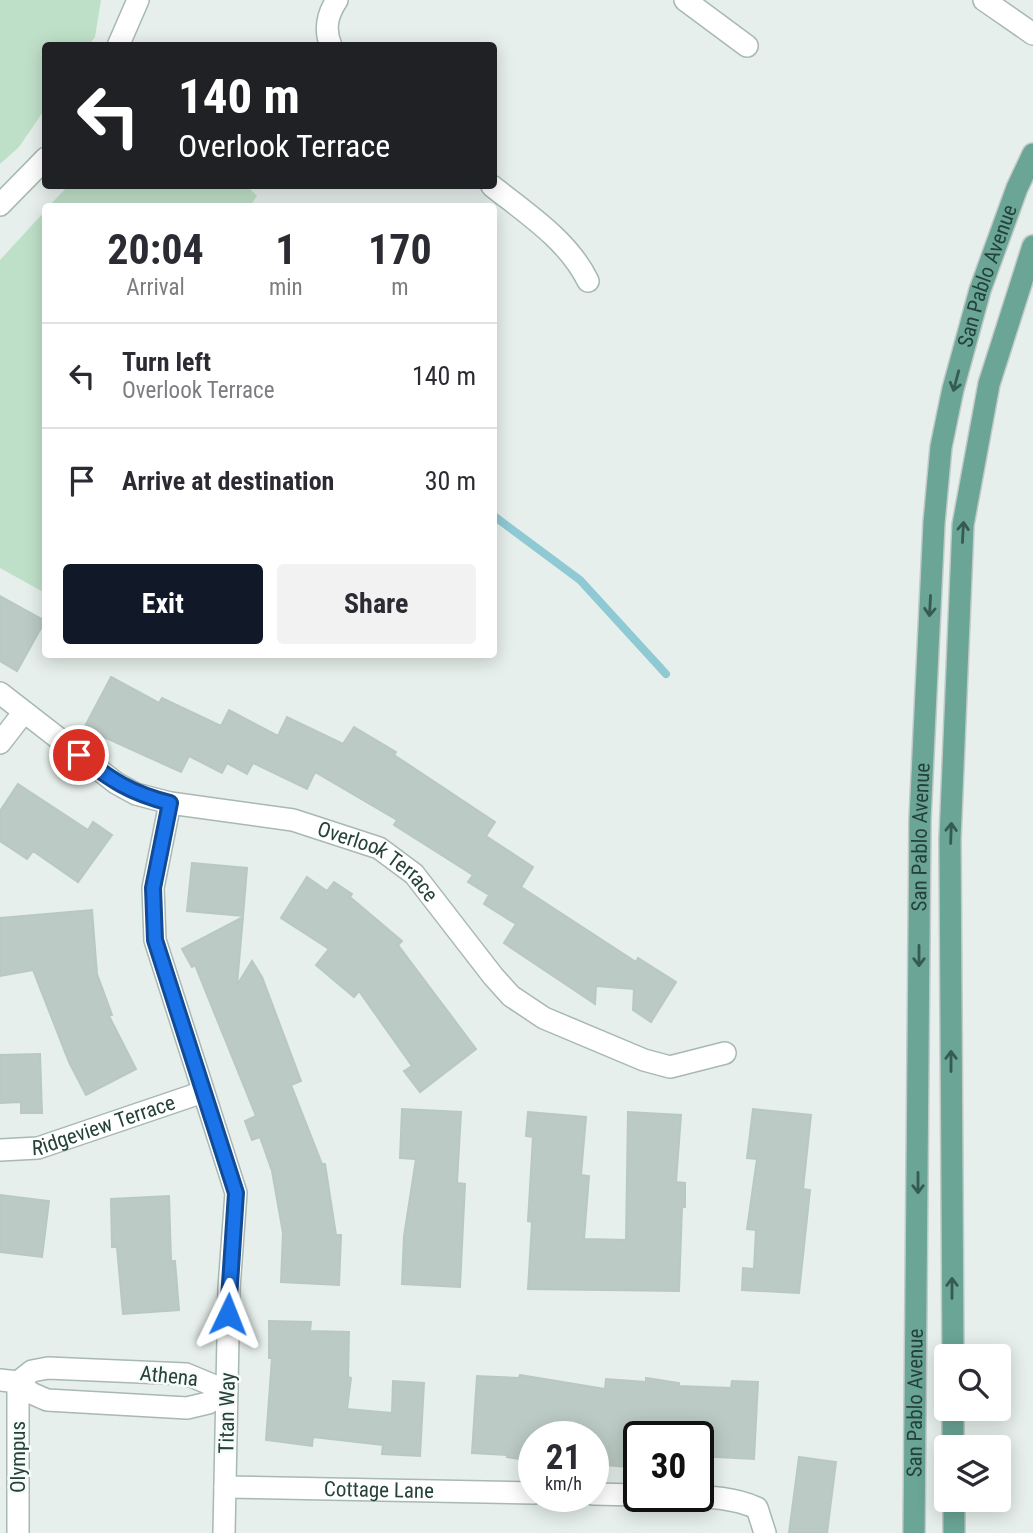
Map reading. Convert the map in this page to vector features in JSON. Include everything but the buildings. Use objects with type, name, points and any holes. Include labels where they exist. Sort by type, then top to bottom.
[{"type":"main road","name":"San Pablo Avenue","points":[[914,1533],[920,818],[934,523],[941,447],[953,388],[980,290],[1017,188],[1033,154]]},
{"type":"main road","name":"San Pablo Avenue","points":[[953,1344],[950,839],[963,525],[989,384],[1033,246]]},
{"type":"main road","points":[[954,1512],[954,1533]]},
{"type":"street","points":[[120,42],[138,0]]},
{"type":"street","points":[[328,38],[328,18],[337,0]]},
{"type":"street","points":[[685,0],[747,46]]},
{"type":"street","points":[[984,0],[1033,34]]},
{"type":"street","points":[[0,205],[42,162]]},
{"type":"street","points":[[496,189],[556,239],[575,260],[588,281]]},
{"type":"street","name":"Overlook Terrace","points":[[0,693],[116,783],[136,794],[170,803],[293,820],[379,848],[414,874],[511,996],[544,1018],[644,1060],[670,1067],[725,1053]]},
{"type":"street","points":[[0,743],[24,712]]},
{"type":"street","name":"Titan Way","points":[[170,803],[153,888],[155,940],[236,1193],[229,1288],[224,1533]]},
{"type":"street","name":"Ridgeview Terrace","points":[[0,1150],[38,1148],[204,1092]]},
{"type":"street","name":"Athena","points":[[9,1381],[32,1371],[48,1368],[187,1374],[227,1391]]},
{"type":"street","name":"Athena","points":[[9,1381],[47,1400],[187,1408],[208,1403],[227,1391]]},
{"type":"street","name":"Olympus","points":[[9,1381],[18,1533]]},
{"type":"street","name":"Cottage Lane","points":[[225,1488],[518,1493]]},
{"type":"street","points":[[714,1497],[728,1498],[757,1508],[765,1533]]},
{"type":"green space","points":[[0,0],[101,0],[95,37],[91,42],[42,42],[42,113],[19,147],[0,164]]},
{"type":"green space","points":[[65,189],[250,189],[257,196],[252,203],[52,203]]},
{"type":"green space","points":[[42,214],[42,591],[0,568],[0,260]]},
{"type":"waterway","points":[[497,518],[580,580],[666,674]]},
{"type":"route","points":[[79,755],[116,783],[136,794],[170,803],[153,888],[155,940],[236,1193],[228,1314]]}]
